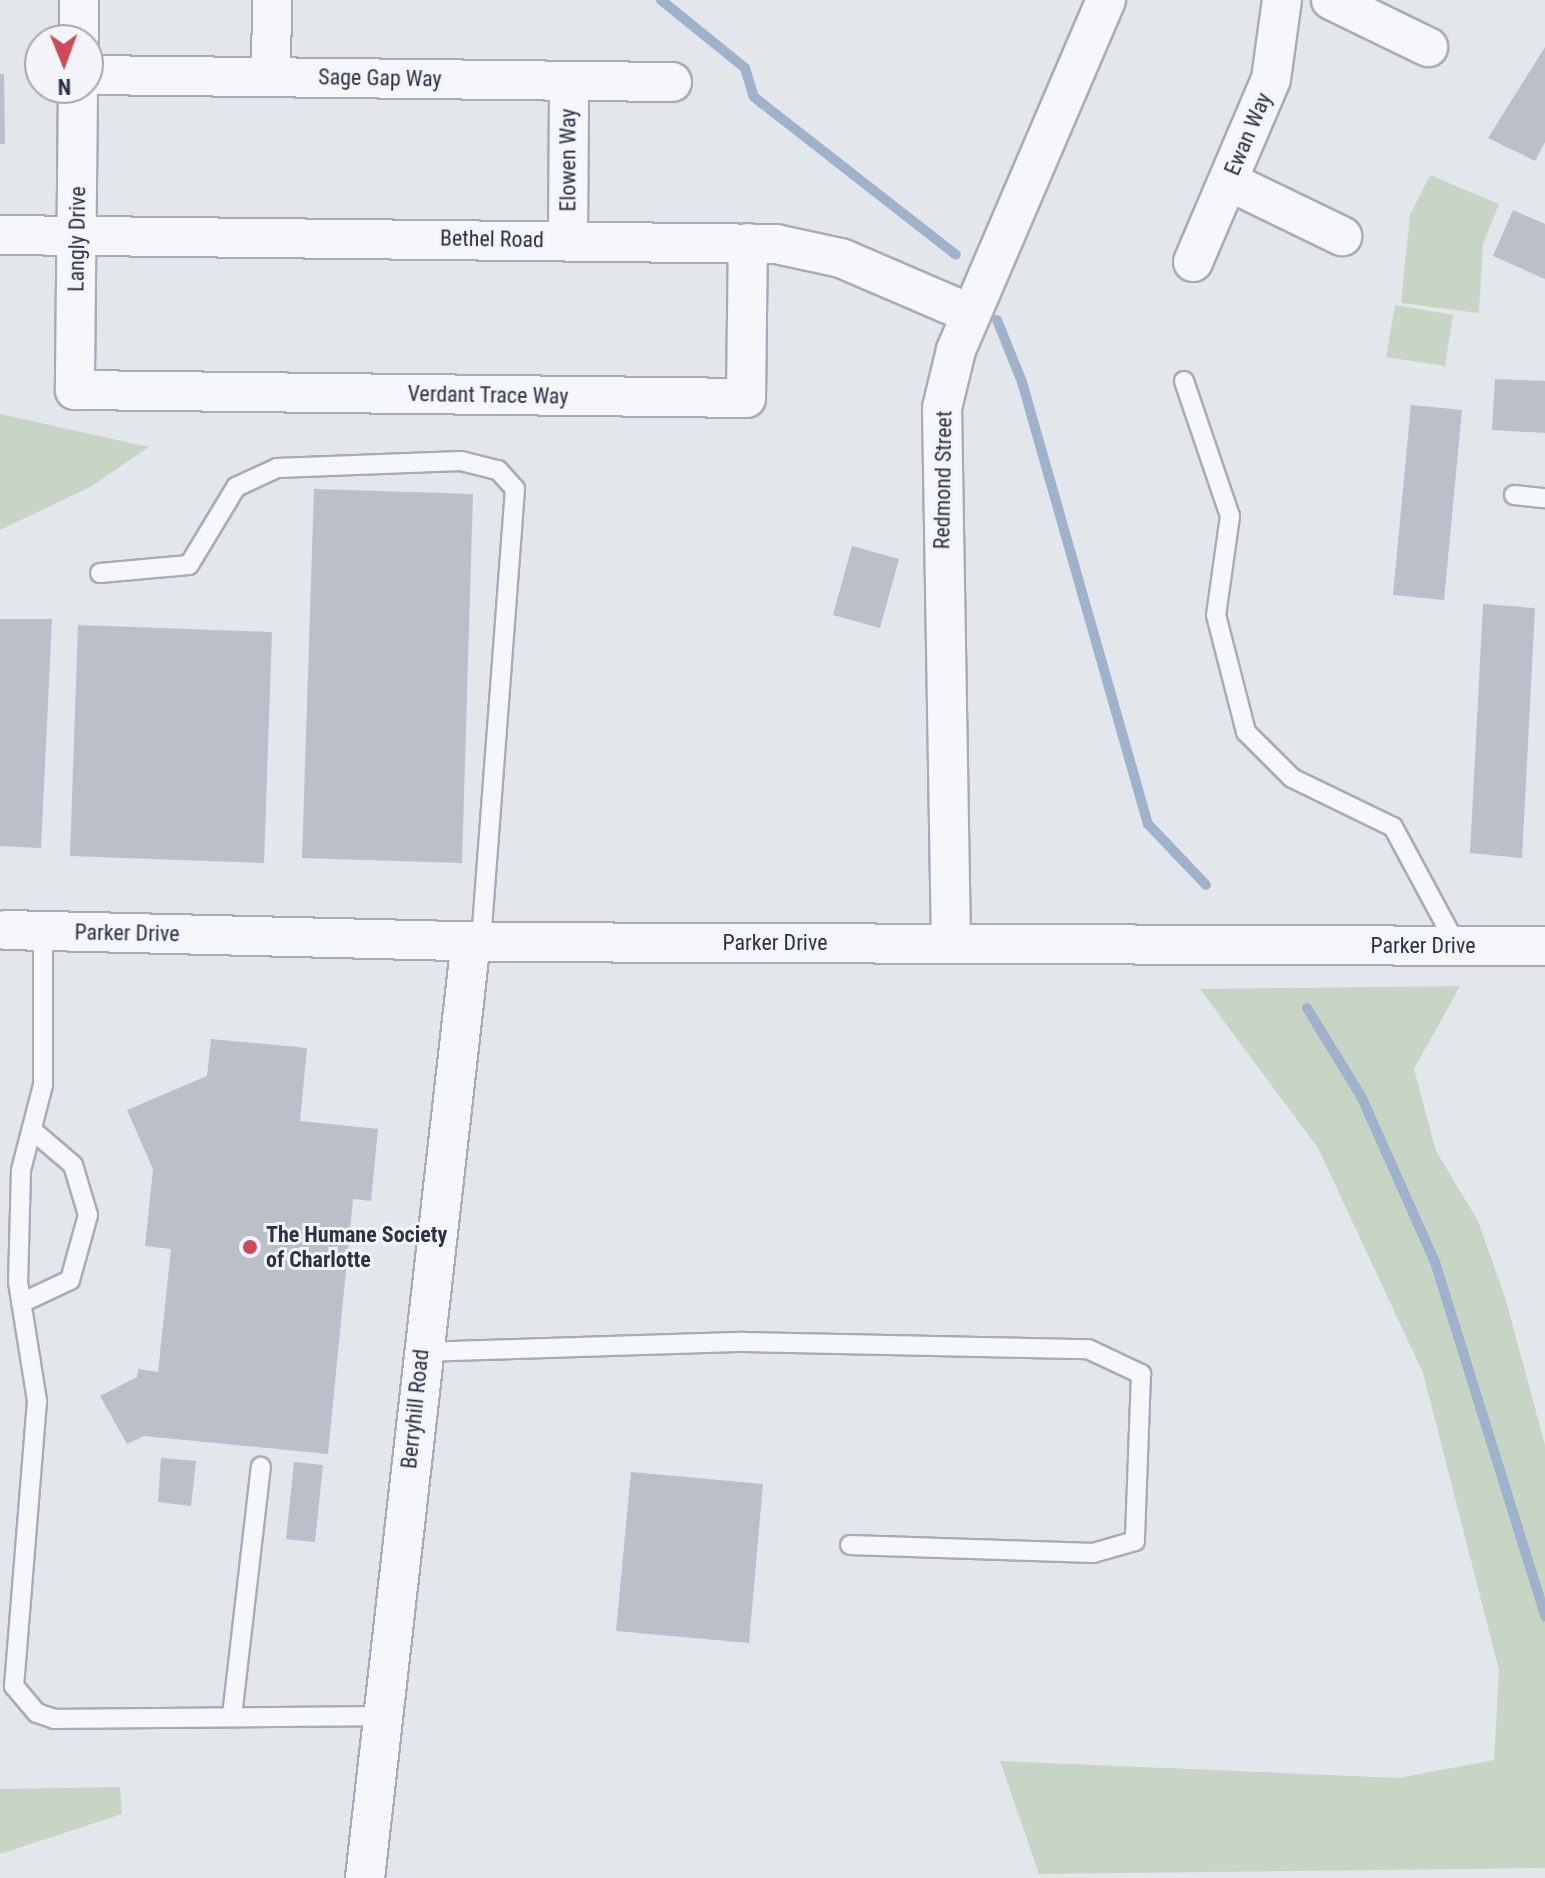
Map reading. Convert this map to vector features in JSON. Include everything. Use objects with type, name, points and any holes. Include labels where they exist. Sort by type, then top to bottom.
[{"type":"street","points":[[79,0],[79,24]]},
{"type":"street","points":[[271,77],[272,0]]},
{"type":"street","name":"Redmond Street","points":[[951,944],[939,437],[947,378],[971,314],[1106,0]]},
{"type":"street","name":"Ewan Way","points":[[1193,262],[1271,79],[1282,0]]},
{"type":"street","points":[[1331,0],[1428,47]]},
{"type":"street","name":"Sage Gap Way","points":[[104,75],[672,82]]},
{"type":"street","name":"Elowen Way","points":[[568,240],[569,81]]},
{"type":"street","name":"Langly Drive","points":[[75,390],[78,104]]},
{"type":"street","points":[[1228,181],[1342,236]]},
{"type":"street","name":"Bethel Road","points":[[0,235],[748,243],[841,258],[971,314]]},
{"type":"street","name":"Verdant Trace Way","points":[[75,390],[746,398],[748,243]]},
{"type":"street","name":"Parker Drive","points":[[24,930],[476,941],[1545,946]]},
{"type":"street","name":"Berryhill Road","points":[[365,1878],[421,1352],[476,941]]},
{"type":"lane","points":[[1184,381],[1230,516],[1216,615],[1246,732],[1292,778],[1393,827],[1457,946]]},
{"type":"lane","points":[[100,573],[189,565],[236,487],[277,468],[461,461],[498,470],[515,489],[476,941]]},
{"type":"lane","points":[[1514,495],[1545,498]]},
{"type":"lane","points":[[24,930],[43,1085],[21,1170],[21,1303],[37,1401],[14,1686],[37,1713],[54,1719],[382,1716]]},
{"type":"lane","points":[[21,1303],[70,1280],[88,1225],[73,1165],[32,1130]]},
{"type":"lane","points":[[421,1352],[744,1342],[1088,1349],[1141,1374],[1135,1541],[1093,1553],[850,1545]]},
{"type":"lane","points":[[232,1716],[261,1467]]},
{"type":"green space","points":[[1430,175],[1499,204],[1483,244],[1479,313],[1401,303],[1410,215]]},
{"type":"green space","points":[[1395,305],[1453,315],[1445,366],[1386,357]]},
{"type":"green space","points":[[0,414],[149,447],[90,487],[0,530]]},
{"type":"green space","points":[[1460,986],[1414,1069],[1436,1151],[1478,1221],[1505,1297],[1545,1445],[1545,1868],[1039,1874],[1000,1761],[1398,1778],[1494,1760],[1499,1670],[1423,1373],[1318,1148],[1200,989]]},
{"type":"green space","points":[[120,1787],[122,1814],[0,1854],[0,1789]]},
{"type":"building","points":[[1545,47],[1545,142],[1535,161],[1488,138]]},
{"type":"building","points":[[0,74],[4,74],[5,144],[0,144]]},
{"type":"building","points":[[1513,210],[1545,224],[1545,279],[1493,256]]},
{"type":"building","points":[[1495,379],[1545,381],[1545,433],[1492,430]]},
{"type":"building","points":[[1411,405],[1462,410],[1444,600],[1393,595]]},
{"type":"building","points":[[314,489],[473,494],[462,863],[302,858]]},
{"type":"building","points":[[852,546],[899,559],[880,628],[833,615]]},
{"type":"building","points":[[1483,604],[1535,608],[1522,858],[1470,853]]},
{"type":"building","points":[[0,619],[52,619],[41,848],[0,846]]},
{"type":"building","points":[[78,625],[272,632],[264,863],[70,856]]},
{"type":"building","name":"The Humane Society of Charlotte","points":[[211,1039],[307,1048],[300,1121],[378,1129],[371,1201],[353,1199],[328,1454],[144,1436],[127,1444],[100,1396],[137,1377],[138,1369],[158,1372],[171,1249],[145,1246],[153,1169],[127,1110],[207,1076]]},
{"type":"building","points":[[161,1458],[196,1461],[191,1506],[158,1502]]},
{"type":"building","points":[[294,1462],[323,1465],[315,1542],[286,1539]]},
{"type":"building","points":[[631,1472],[763,1484],[749,1643],[616,1631]]},
{"type":"waterway","points":[[661,0],[745,68],[754,97],[956,255]]},
{"type":"waterway","points":[[997,320],[1022,382],[1148,824],[1206,885]]},
{"type":"waterway","points":[[1307,1008],[1361,1096],[1435,1262],[1545,1616]]},
{"type":"place","name":"The Humane Society of Charlotte","points":[[250,1247]]}]
